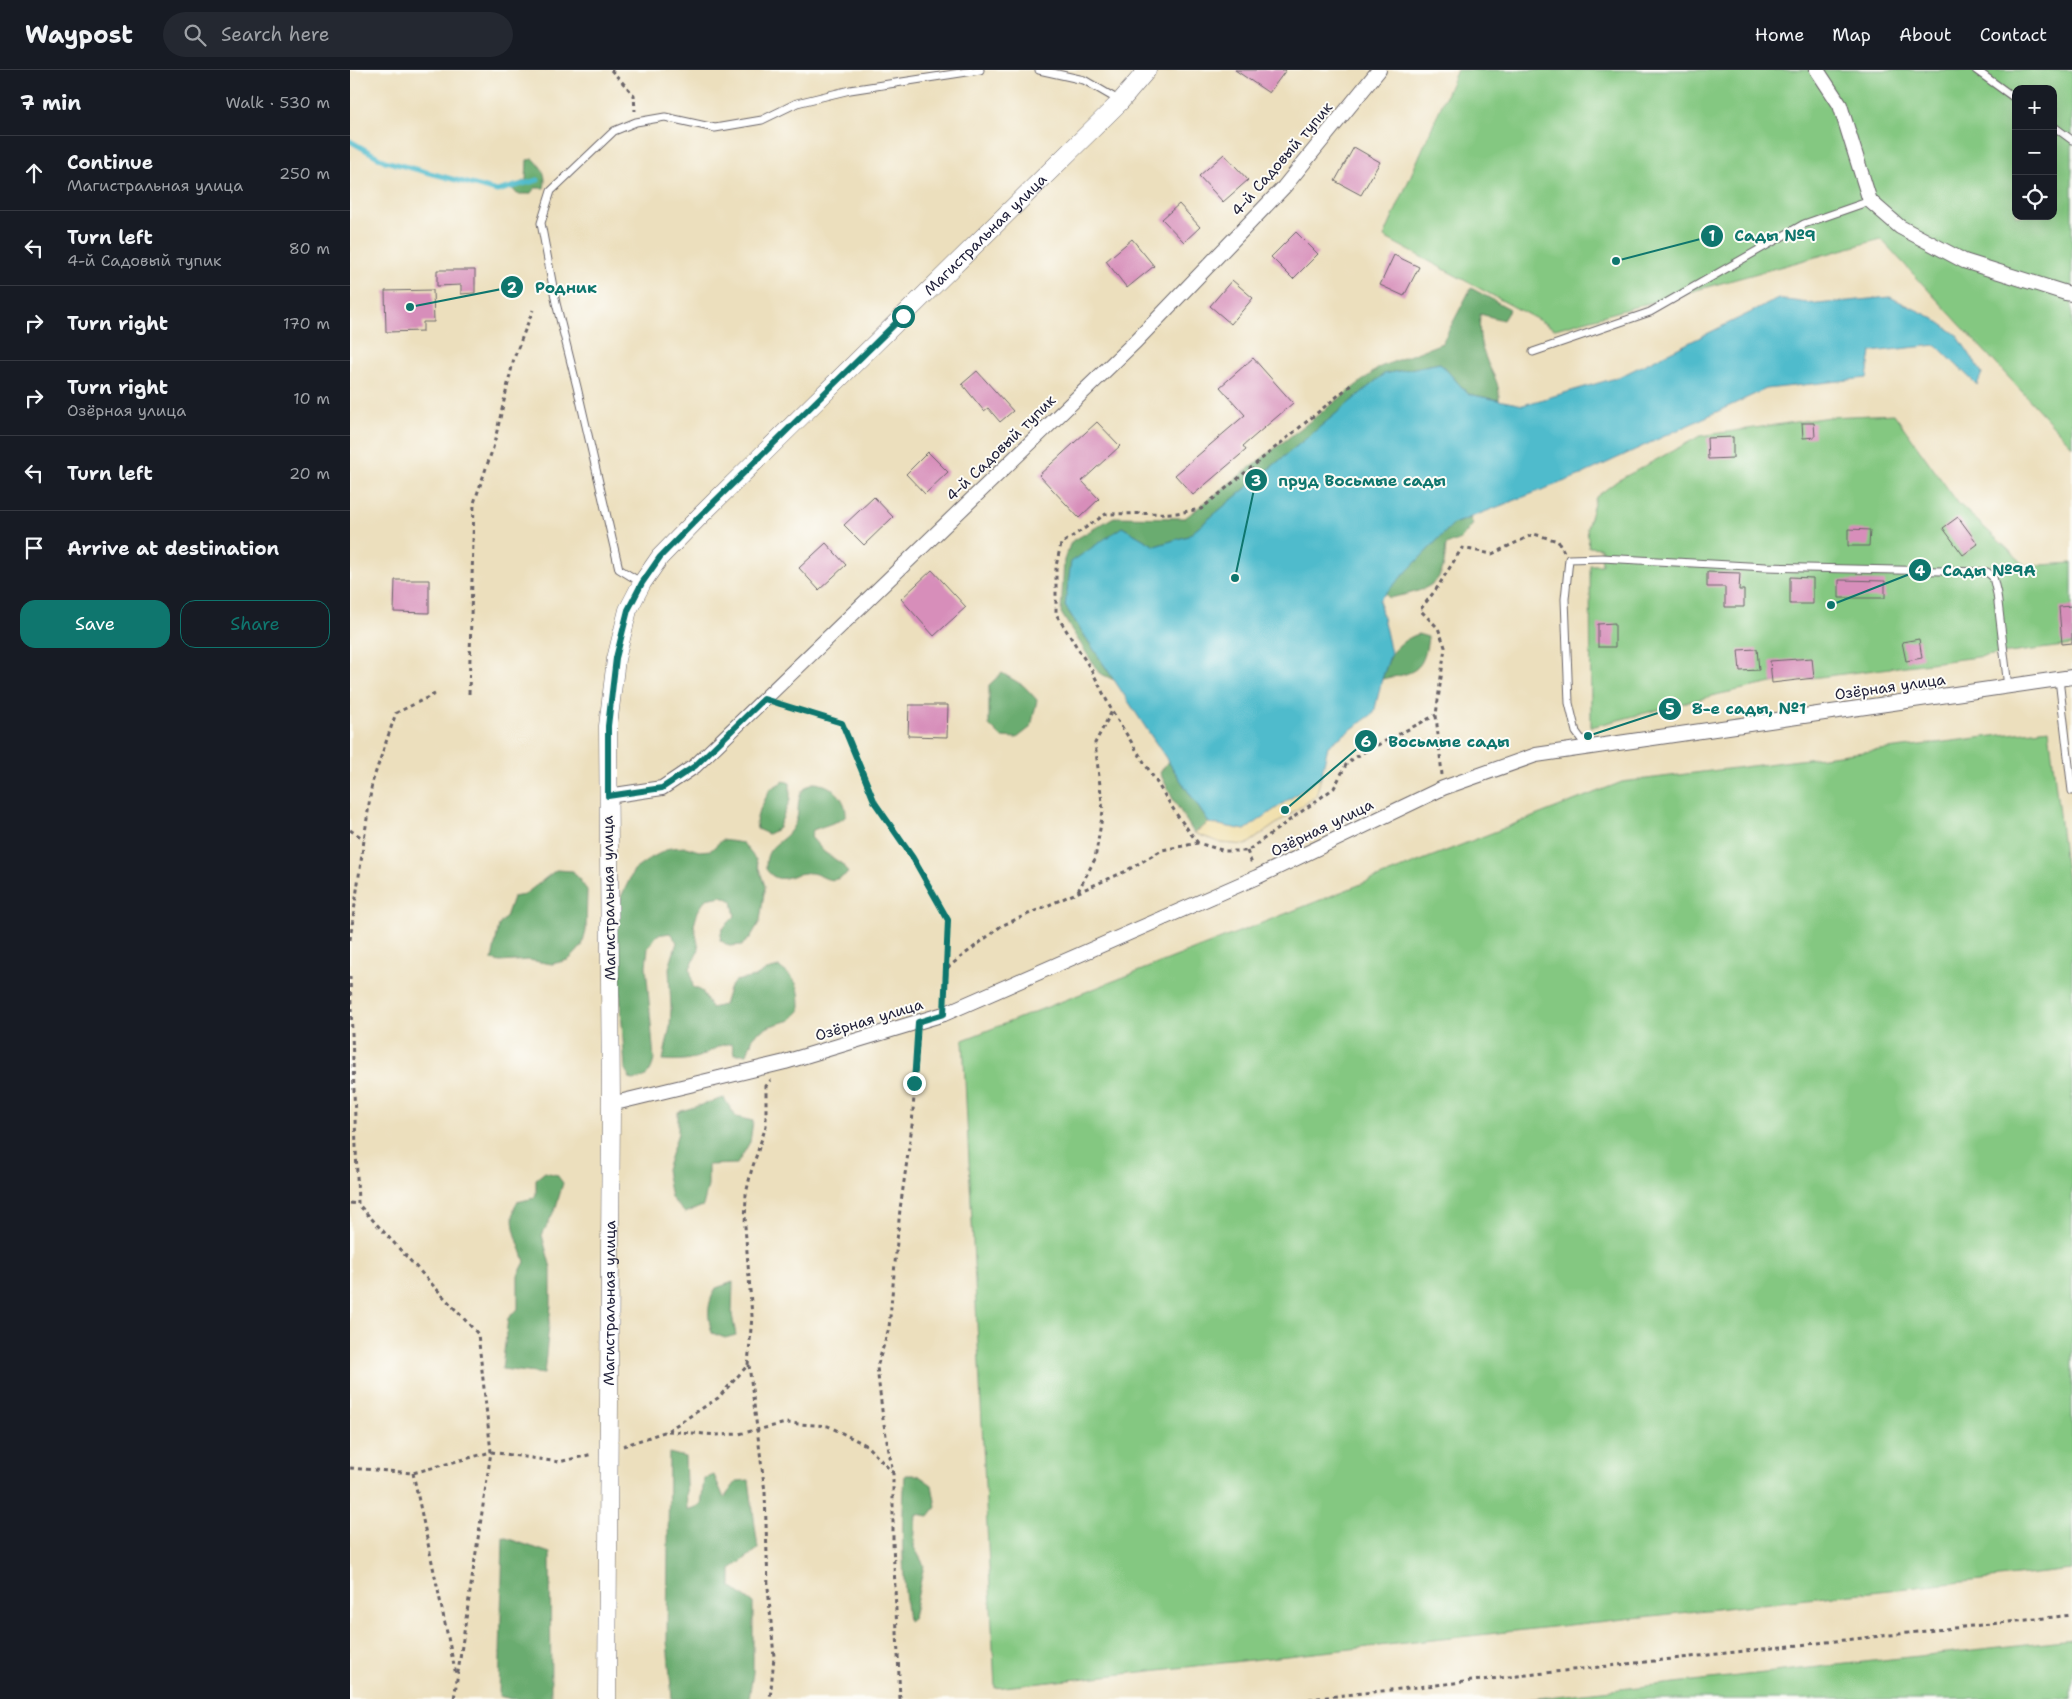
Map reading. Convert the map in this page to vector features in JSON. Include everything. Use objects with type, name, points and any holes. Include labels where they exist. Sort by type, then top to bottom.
[{"type":"street","name":"Магистральная улица","points":[[607,1699],[611,1104],[608,726],[616,658],[628,610],[642,583],[660,557],[1120,102],[1148,70]]},
{"type":"street","name":"4-й Садовый тупик","points":[[608,796],[662,788],[695,766],[1136,342],[1284,187],[1379,70]]},
{"type":"street","points":[[1817,70],[1840,105],[1870,200],[1900,227],[1964,261],[2066,294],[2072,294]]},
{"type":"street","name":"Озёрная улица","points":[[611,1104],[785,1062],[944,1014],[1257,877],[1443,788],[1536,755],[2065,678]]},
{"type":"lane","points":[[642,583],[619,570],[556,303],[541,223],[551,191],[614,131],[636,122],[665,117],[715,128],[762,120],[796,103],[850,90],[980,70]]},
{"type":"lane","points":[[1039,70],[1084,80],[1120,102]]},
{"type":"lane","points":[[1976,70],[2012,96]]},
{"type":"lane","points":[[2057,129],[2072,140]]},
{"type":"lane","points":[[1533,352],[1650,312],[1804,224],[1870,200]]},
{"type":"lane","points":[[1587,747],[1576,732],[1569,703],[1565,599],[1569,560],[1602,558],[1766,567],[1987,572],[1992,577],[1997,594],[2008,687]]},
{"type":"lane","points":[[2065,678],[2072,791]]},
{"type":"path","points":[[611,70],[634,95],[636,122]]},
{"type":"path","points":[[469,694],[474,503],[493,448],[514,358],[533,310]]},
{"type":"path","points":[[1198,843],[1177,815],[1112,711],[1092,671],[1056,614],[1056,566],[1062,544],[1106,514],[1176,513],[1202,509],[1351,385]]},
{"type":"path","points":[[1443,788],[1436,715],[1445,647],[1438,628],[1420,610],[1438,588],[1462,548],[1492,554],[1534,534],[1558,541],[1569,560]]},
{"type":"path","points":[[350,940],[372,783],[396,713],[435,694]]},
{"type":"path","points":[[764,699],[842,723],[875,803],[913,858],[948,920],[944,1014]]},
{"type":"path","points":[[1078,891],[1095,859],[1103,811],[1095,743],[1112,711]]},
{"type":"path","points":[[947,968],[1001,926],[1124,872],[1162,850],[1198,843],[1225,851],[1247,850],[1334,788],[1347,763],[1364,752],[1436,715]]},
{"type":"path","points":[[350,830],[364,839]]},
{"type":"path","points":[[350,976],[358,1204]]},
{"type":"path","points":[[900,1699],[893,1543],[893,1473],[883,1419],[877,1367],[889,1328],[900,1209],[912,1126],[918,1022]]},
{"type":"path","points":[[770,1699],[774,1657],[768,1587],[765,1492],[748,1365],[752,1316],[745,1226],[746,1194],[766,1126],[766,1086],[785,1062]]},
{"type":"path","points":[[350,1203],[358,1204],[478,1334],[491,1452],[454,1699]]},
{"type":"path","points":[[350,1468],[413,1473],[491,1452],[559,1462],[610,1450],[667,1430],[718,1398],[748,1365]]},
{"type":"path","points":[[667,1430],[717,1435],[739,1434],[786,1423],[828,1426],[866,1445],[893,1473]]},
{"type":"path","points":[[413,1473],[457,1678]]},
{"type":"path","points":[[1309,1699],[2072,1616]]},
{"type":"green space","points":[[1457,70],[2072,70],[2072,446],[1881,239],[1555,329],[1384,237]]},
{"type":"green space","points":[[534,159],[544,172],[544,188],[535,188],[530,194],[517,194],[511,187],[526,180],[527,160]]},
{"type":"green space","points":[[1471,288],[1510,309],[1503,320],[1480,314],[1482,346],[1487,362],[1497,382],[1499,400],[1468,394],[1440,363],[1384,374],[1188,536],[1155,546],[1122,527],[1065,606],[1114,680],[1099,673],[1061,613],[1064,560],[1071,542],[1114,517],[1185,518],[1380,367],[1442,343]]},
{"type":"green space","points":[[1894,414],[1958,503],[2026,566],[2072,563],[2072,645],[1772,683],[1720,694],[1591,727],[1590,565],[1602,565],[1601,548],[1589,547],[1587,528],[1596,497],[1617,481],[1700,436],[1829,417]]},
{"type":"green space","points":[[1470,518],[1473,524],[1461,539],[1446,545],[1441,573],[1432,584],[1419,591],[1389,598],[1385,593],[1453,524]]},
{"type":"green space","points":[[1418,634],[1428,637],[1424,657],[1416,669],[1403,675],[1382,679],[1390,657],[1398,647]]},
{"type":"green space","points":[[1002,673],[1024,686],[1037,700],[1031,727],[1017,738],[1001,737],[989,725],[989,685]]},
{"type":"green space","points":[[2049,729],[2072,924],[2072,1570],[995,1688],[963,1040],[1622,782]]},
{"type":"green space","points":[[1168,761],[1209,823],[1194,833],[1173,799],[1160,773]]},
{"type":"green space","points":[[784,781],[790,783],[790,800],[778,829],[768,834],[757,829],[758,814],[770,789]]},
{"type":"green space","points":[[813,783],[832,789],[844,803],[846,816],[841,820],[813,830],[811,837],[824,852],[842,864],[848,873],[841,878],[830,880],[811,873],[784,878],[775,877],[766,869],[768,854],[793,827],[798,815],[799,798],[806,787]]},
{"type":"green space","points":[[722,840],[743,843],[756,860],[765,886],[760,921],[750,938],[742,945],[729,946],[720,940],[722,929],[735,916],[732,901],[722,896],[706,899],[698,911],[694,925],[699,949],[690,968],[693,987],[702,991],[711,1008],[724,1005],[729,989],[735,981],[755,977],[767,970],[779,967],[791,977],[797,986],[800,996],[800,1011],[791,1020],[770,1026],[754,1035],[747,1054],[734,1054],[732,1044],[728,1044],[693,1058],[663,1060],[670,1027],[669,968],[677,942],[670,933],[657,935],[648,948],[646,966],[654,1059],[647,1075],[631,1080],[625,1069],[616,932],[621,897],[634,870],[651,858],[670,848],[686,847],[699,851],[711,850]]},
{"type":"green space","points":[[556,870],[573,871],[587,890],[586,931],[582,946],[568,960],[552,964],[528,960],[500,962],[492,960],[499,925],[506,917],[513,897],[524,895]]},
{"type":"green space","points":[[724,1098],[736,1117],[753,1121],[750,1142],[737,1164],[708,1165],[708,1186],[703,1206],[685,1213],[671,1198],[666,1170],[678,1133],[678,1112]]},
{"type":"green space","points":[[545,1172],[557,1175],[563,1183],[556,1207],[542,1235],[551,1268],[551,1305],[544,1374],[502,1369],[508,1318],[518,1309],[518,1275],[525,1262],[515,1232],[514,1210],[517,1202],[534,1198],[536,1194],[536,1179]]},
{"type":"green space","points":[[733,1282],[732,1315],[736,1335],[725,1338],[712,1333],[709,1321],[709,1305],[716,1288]]},
{"type":"green space","points":[[669,1453],[685,1457],[687,1510],[701,1505],[704,1479],[714,1475],[724,1498],[737,1481],[749,1480],[758,1549],[731,1569],[731,1587],[753,1603],[753,1672],[749,1699],[672,1699],[667,1641]]},
{"type":"green space","points":[[905,1475],[918,1475],[932,1485],[936,1507],[929,1516],[916,1514],[914,1547],[924,1565],[913,1618],[908,1622],[903,1548]]},
{"type":"green space","points":[[503,1537],[550,1553],[551,1699],[512,1699],[499,1696]]},
{"type":"green space","points":[[2072,1639],[2072,1699],[1530,1699]]},
{"type":"sand","points":[[1321,777],[1316,796],[1246,845],[1221,843],[1194,833],[1209,823],[1245,830]]},
{"type":"water","points":[[1890,297],[1933,318],[1957,335],[1982,373],[1977,385],[1936,345],[1871,352],[1867,378],[1766,389],[1581,475],[1453,524],[1379,600],[1391,653],[1382,679],[1374,713],[1328,746],[1321,777],[1245,830],[1209,823],[1065,606],[1071,562],[1122,527],[1155,546],[1188,536],[1384,374],[1440,363],[1468,394],[1523,405],[1619,377],[1778,299],[1817,304]]},
{"type":"building","points":[[1235,70],[1286,70],[1269,93]]},
{"type":"building","points":[[1354,147],[1380,162],[1361,195],[1335,181]]},
{"type":"building","points":[[1224,154],[1248,180],[1223,202],[1199,176]]},
{"type":"building","points":[[1179,204],[1200,227],[1184,242],[1162,219]]},
{"type":"building","points":[[1296,232],[1318,254],[1293,279],[1271,257]]},
{"type":"building","points":[[1132,239],[1154,266],[1127,288],[1106,261]]},
{"type":"building","points":[[1394,255],[1419,267],[1404,296],[1380,285]]},
{"type":"building","points":[[437,270],[475,270],[475,293],[461,294],[461,285],[437,286]]},
{"type":"building","points":[[1232,280],[1253,298],[1231,324],[1210,306]]},
{"type":"building","points":[[433,290],[434,322],[423,322],[423,331],[386,332],[385,291]]},
{"type":"building","points":[[1253,358],[1293,403],[1243,446],[1246,450],[1193,495],[1175,475],[1245,415],[1220,387]]},
{"type":"building","points":[[977,371],[1013,411],[1000,422],[988,408],[984,411],[962,384]]},
{"type":"building","points":[[1097,422],[1120,446],[1082,481],[1099,499],[1079,518],[1039,475]]},
{"type":"building","points":[[1802,423],[1814,423],[1815,437],[1803,438]]},
{"type":"building","points":[[1733,437],[1733,458],[1708,459],[1707,438]]},
{"type":"building","points":[[928,452],[948,472],[925,494],[906,474]]},
{"type":"building","points":[[874,497],[893,517],[864,545],[844,525]]},
{"type":"building","points":[[1958,517],[1978,544],[1963,555],[1943,528]]},
{"type":"building","points":[[1848,529],[1870,530],[1869,546],[1848,546]]},
{"type":"building","points":[[826,543],[846,565],[819,590],[799,568]]},
{"type":"building","points":[[932,570],[966,607],[934,636],[901,599]]},
{"type":"building","points":[[1707,572],[1740,573],[1739,590],[1744,590],[1744,607],[1725,607],[1725,587],[1707,587]]},
{"type":"building","points":[[1790,577],[1813,578],[1813,604],[1790,604]]},
{"type":"building","points":[[395,580],[429,580],[429,613],[394,612]]},
{"type":"building","points":[[1839,580],[1885,581],[1885,598],[1839,598]]},
{"type":"building","points":[[2072,606],[2072,643],[2062,644],[2059,607]]},
{"type":"building","points":[[1615,623],[1615,647],[1598,647],[1598,624]]},
{"type":"building","points":[[1919,639],[1922,658],[1906,661],[1902,642]]},
{"type":"building","points":[[1757,649],[1759,670],[1740,671],[1738,650]]},
{"type":"building","points":[[1812,658],[1814,678],[1772,683],[1770,661]]},
{"type":"building","points":[[909,705],[948,705],[947,737],[908,736]]},
{"type":"waterway","points":[[350,141],[385,161],[497,191],[538,180]]},
{"type":"place","name":"Сады №9","points":[[1616,261]]},
{"type":"place","name":"Родник","points":[[410,307]]},
{"type":"place","name":"пруд Восьмые сады","points":[[1235,578]]},
{"type":"place","name":"Сады №9А","points":[[1831,605]]},
{"type":"place","name":"8-е сады, №1","points":[[1588,736]]},
{"type":"place","name":"Восьмые сады","points":[[1285,810]]},
{"type":"route","points":[[903,316],[701,515],[660,557],[642,583],[628,610],[616,658],[608,726],[608,796],[662,788],[695,766],[764,699],[842,723],[875,803],[913,858],[948,920],[944,1014],[918,1022],[914,1083]]}]
